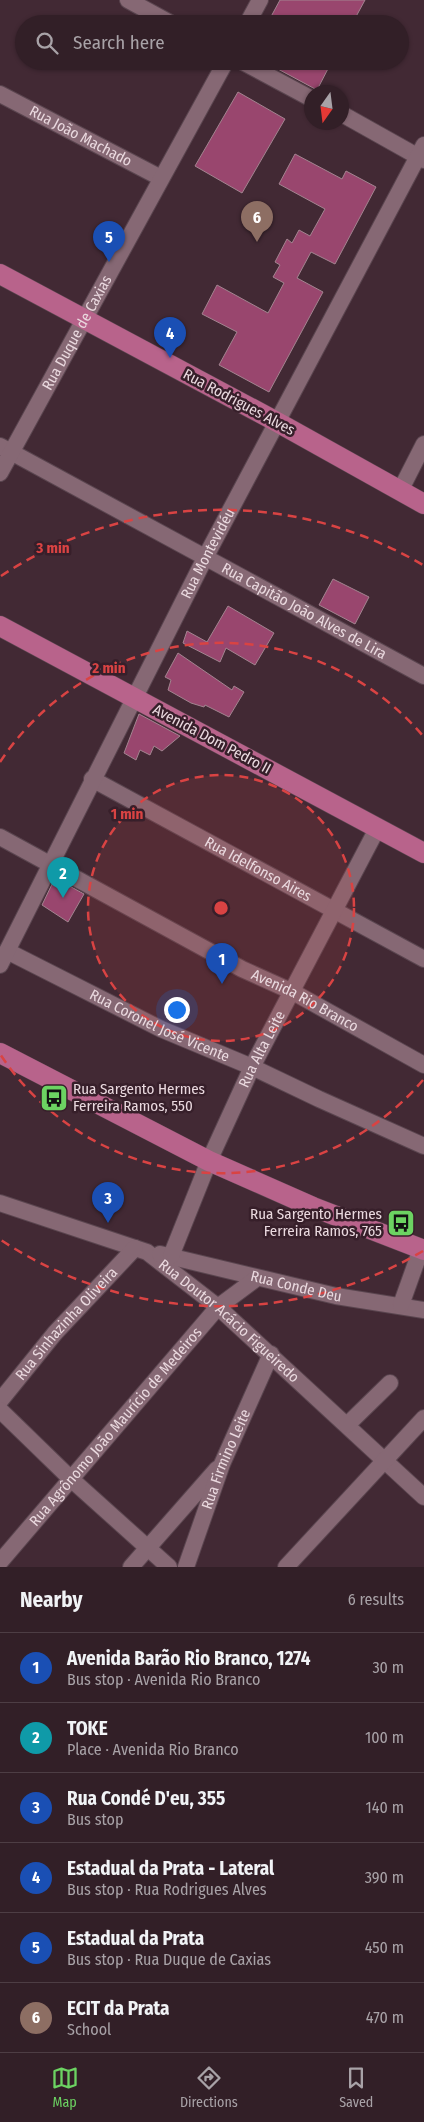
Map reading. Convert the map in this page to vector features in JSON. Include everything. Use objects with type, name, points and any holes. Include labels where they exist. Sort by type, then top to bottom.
[{"type":"main road","name":"Rua Rodrigues Alves","points":[[0,274],[277,422],[424,504]]},
{"type":"main road","name":"Avenida Dom Pedro II","points":[[0,626],[424,852]]},
{"type":"main road","points":[[0,1053],[209,1160],[313,1207],[423,1249]]},
{"type":"street","points":[[128,0],[156,15]]},
{"type":"street","points":[[252,15],[260,0]]},
{"type":"street","name":"Rua Duque de Caxias","points":[[0,473],[6,449],[84,320],[160,178],[221,70]]},
{"type":"street","points":[[258,70],[304,95]]},
{"type":"street","name":"Rua João Machado","points":[[0,94],[160,178]]},
{"type":"street","points":[[349,118],[422,154]]},
{"type":"street","name":"Rua Montevidéu","points":[[3,958],[92,779],[136,698],[206,556],[422,154]]},
{"type":"street","points":[[400,491],[424,444]]},
{"type":"street","name":"Rua Capitão João Alves de Lira","points":[[6,449],[424,676]]},
{"type":"street","name":"Rua Idelfonso Aires","points":[[92,779],[424,959]]},
{"type":"street","name":"Rua Alta Leite","points":[[171,1256],[209,1160],[252,1067],[378,827]]},
{"type":"street","name":"Avenida Rio Branco","points":[[0,837],[234,964],[292,992],[424,1065]]},
{"type":"street","name":"Rua Coronel José Vicente","points":[[3,958],[160,1029],[252,1067],[319,1100],[424,1146]]},
{"type":"street","name":"Rua Doutor Acácio Figueiredo","points":[[0,1202],[141,1250],[218,1307],[424,1497]]},
{"type":"street","points":[[401,1305],[423,1249]]},
{"type":"street","points":[[141,1250],[171,1256]]},
{"type":"street","name":"Rua Sinhazinha Oliveira","points":[[0,1402],[55,1333],[141,1250]]},
{"type":"street","name":"Rua Conde Deu","points":[[171,1256],[336,1296],[424,1310]]},
{"type":"street","name":"Rua Agrônomo João Maurício de Medeiros","points":[[0,1562],[218,1307],[257,1278]]},
{"type":"street","name":"Rua Firmino Leite","points":[[186,1567],[222,1464],[271,1354]]},
{"type":"street","points":[[347,1425],[390,1382]]},
{"type":"street","points":[[0,1410],[71,1479],[169,1567]]},
{"type":"street","points":[[286,1567],[386,1462],[424,1418]]},
{"type":"street","points":[[131,1567],[222,1464]]},
{"type":"building","points":[[280,0],[365,0],[357,15],[272,15]]},
{"type":"building","points":[[280,70],[327,70],[320,85],[308,85]]},
{"type":"building","points":[[238,92],[285,119],[242,193],[195,166]]},
{"type":"building","points":[[295,154],[342,179],[346,171],[376,187],[335,264],[311,252],[297,278],[323,292],[269,392],[219,365],[237,332],[202,314],[217,285],[268,313],[284,283],[273,277],[280,265],[275,262],[287,239],[292,243],[299,230],[310,236],[325,209],[279,184]]},
{"type":"building","points":[[333,579],[369,597],[355,624],[319,605]]},
{"type":"building","points":[[228,606],[274,633],[255,665],[226,648],[220,662],[183,643],[187,631],[207,642]]},
{"type":"building","points":[[178,653],[232,690],[234,686],[244,692],[229,717],[205,705],[204,707],[191,703],[168,690],[171,680],[165,677]]},
{"type":"building","points":[[139,714],[180,736],[162,751],[154,746],[150,755],[140,750],[136,760],[124,753]]},
{"type":"building","points":[[55,878],[84,894],[68,922],[42,905]]},
{"type":"place","name":"ECIT da Prata","points":[[257,242]]},
{"type":"place","name":"Estadual da Prata","points":[[109,262]]},
{"type":"place","name":"Estadual da Prata - Lateral","points":[[170,358]]},
{"type":"place","name":"TOKE","points":[[63,898]]},
{"type":"place","name":"Avenida Barão Rio Branco, 1274","points":[[222,984]]},
{"type":"place","name":"Rua Sargento Hermes Ferreira Ramos, 550","points":[[54,1098]]},
{"type":"place","name":"Rua Condé D'eu, 355","points":[[108,1223]]},
{"type":"place","name":"Rua Sargento Hermes Ferreira Ramos, 765","points":[[401,1223]]}]
